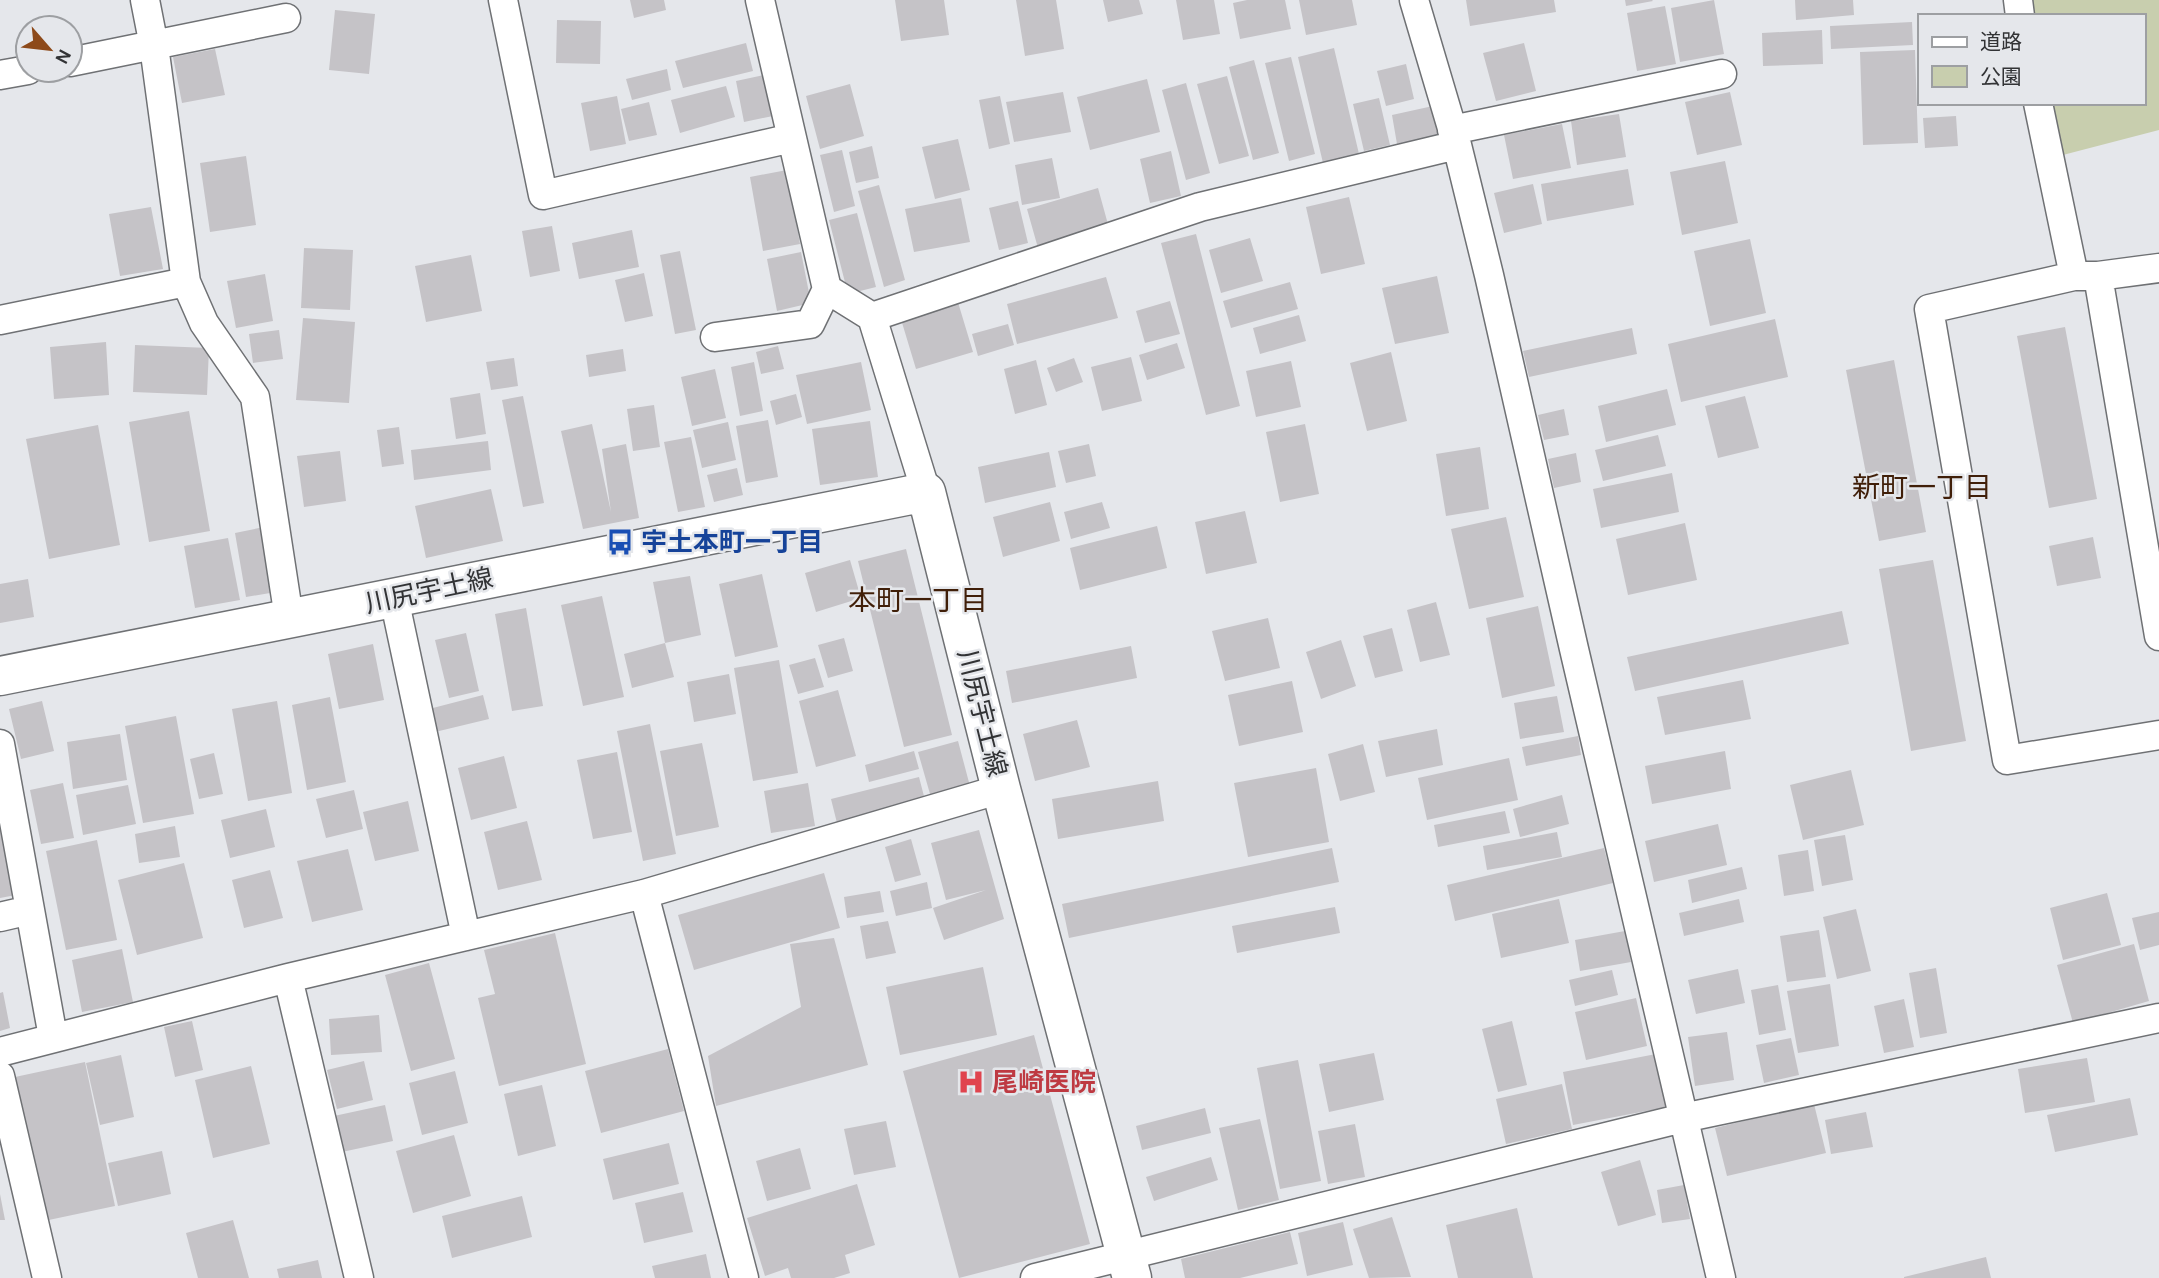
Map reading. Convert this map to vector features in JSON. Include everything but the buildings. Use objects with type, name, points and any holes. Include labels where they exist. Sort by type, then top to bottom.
[{"type":"main road","name":"川尻宇土線","points":[[0,676],[926,492],[1001,789],[1129,1266]]},
{"type":"street","points":[[145,0],[154,46],[186,282],[204,323],[255,397],[289,618]]},
{"type":"street","points":[[503,0],[543,195],[792,138]]},
{"type":"street","points":[[715,338],[810,324],[827,289],[760,0]]},
{"type":"street","points":[[1414,0],[1454,137],[1489,275],[1721,1278]]},
{"type":"street","points":[[84,59],[286,18]]},
{"type":"street","points":[[872,317],[1200,207],[1454,137],[1722,74]]},
{"type":"street","points":[[2039,105],[2086,276],[2159,636]]},
{"type":"street","points":[[2159,268],[2086,276],[1929,309],[2007,760],[2159,735]]},
{"type":"street","points":[[0,320],[186,282]]},
{"type":"street","points":[[827,289],[872,317],[926,492]]},
{"type":"street","points":[[394,598],[466,936]]},
{"type":"street","points":[[0,744],[53,1037]]},
{"type":"street","points":[[0,1052],[288,978],[643,894],[1001,789]]},
{"type":"street","points":[[643,894],[744,1278]]},
{"type":"street","points":[[0,917],[30,909]]},
{"type":"street","points":[[288,978],[359,1278]]},
{"type":"street","points":[[1035,1278],[1129,1266],[1683,1118],[2159,1018]]},
{"type":"street","points":[[0,1076],[47,1278]]},
{"type":"green space","points":[[2032,0],[2159,0],[2159,130],[2059,156],[2050,105],[2145,105],[2145,14],[2034,14]]},
{"type":"place","name":"宇土本町一丁目","points":[[620,542]]},
{"type":"place","name":"尾崎医院","points":[[971,1082]]},
{"type":"district","name":"新町一丁目","points":[[1922,487]]},
{"type":"district","name":"本町一丁目","points":[[918,600]]}]
